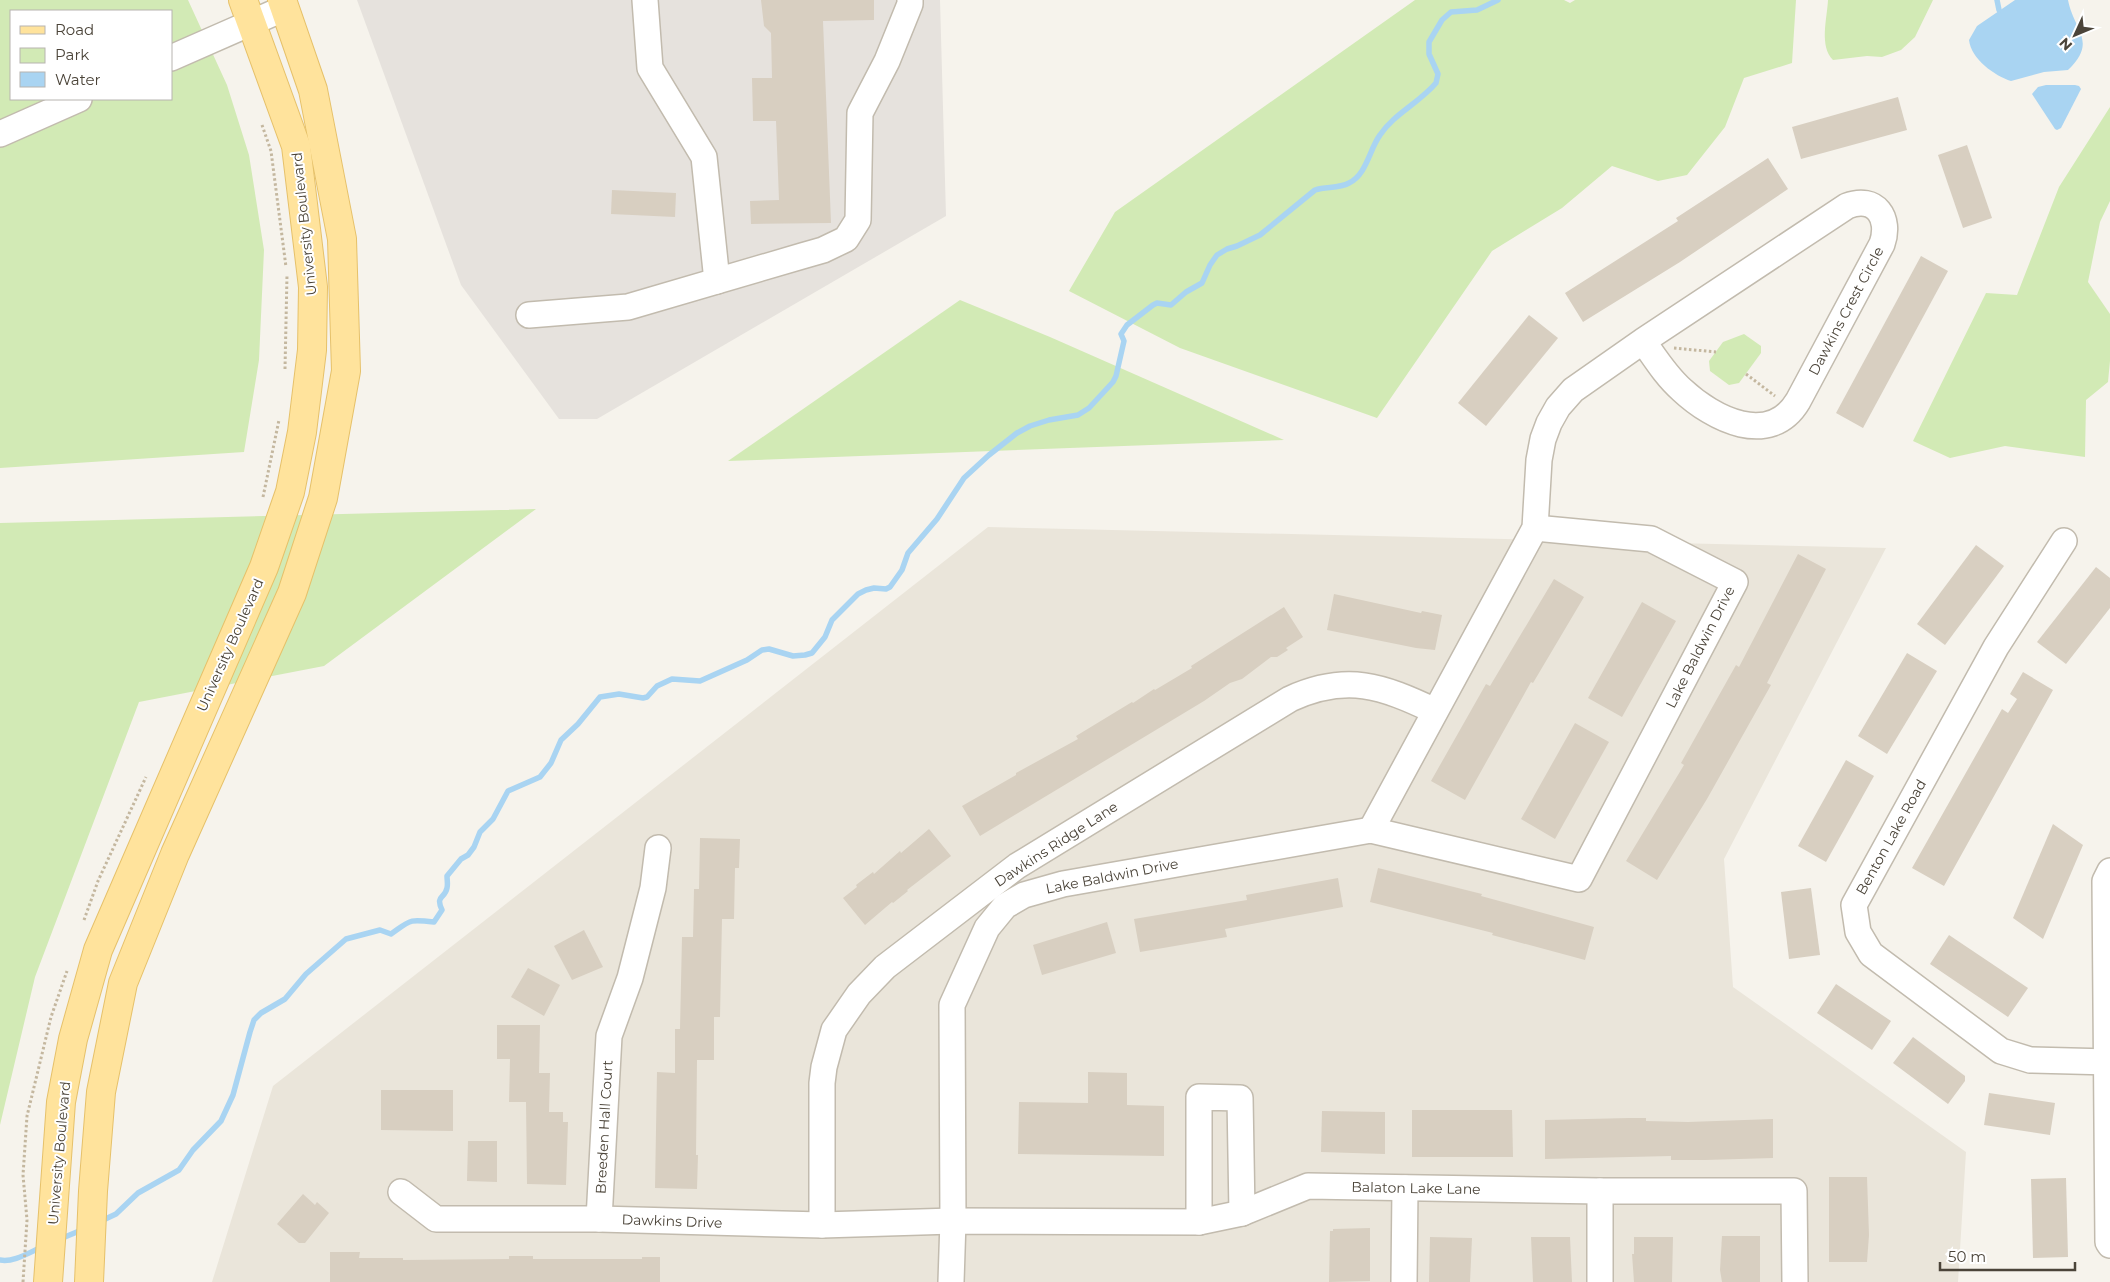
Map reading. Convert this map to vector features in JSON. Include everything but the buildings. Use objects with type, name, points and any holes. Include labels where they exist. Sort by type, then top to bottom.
[{"type":"main road","name":"University Boulevard","points":[[89,1269],[101,1092],[123,982],[175,854],[292,593],[323,498],[346,371],[342,238],[313,90],[284,4]]},
{"type":"main road","name":"University Boulevard","points":[[49,1278],[61,1102],[73,1038],[98,950],[264,567],[290,492],[302,432],[312,350],[313,287],[296,146],[247,11]]},
{"type":"street","points":[[645,0],[650,68],[704,157],[717,281]]},
{"type":"street","points":[[529,315],[628,307],[823,250],[846,239],[858,220],[860,113],[887,61],[910,0]]},
{"type":"street","points":[[172,57],[247,11],[284,4]]},
{"type":"street","points":[[0,134],[77,100]]},
{"type":"street","name":"Dawkins Crest Circle","points":[[1535,528],[1543,439],[1558,407],[1573,390],[1643,341],[1847,206],[1859,203],[1871,206],[1884,219],[1886,227],[1882,244],[1792,410]]},
{"type":"street","points":[[1643,341],[1667,374],[1682,390],[1715,414],[1748,426],[1758,426],[1780,420],[1792,410]]},
{"type":"street","points":[[1370,830],[1535,528]]},
{"type":"street","name":"Lake Baldwin Drive","points":[[951,1282],[953,1221],[952,1006],[988,928],[1005,906],[1024,895],[1063,884],[1370,830],[1579,879],[1734,582],[1651,539],[1535,528]]},
{"type":"street","name":"Benton Lake Road","points":[[2064,541],[1996,647],[1854,905],[1858,932],[1871,954],[2001,1051],[2030,1060],[2108,1062]]},
{"type":"street","name":"Dawkins Ridge Lane","points":[[822,1225],[822,1083],[824,1067],[834,1030],[846,1010],[885,967],[1017,866],[1290,699],[1323,687],[1354,685],[1379,688],[1398,694],[1435,711]]},
{"type":"street","name":"Breeden Hall Court","points":[[599,1219],[608,1036],[630,978],[653,888],[658,848]]},
{"type":"street","points":[[2110,871],[2105,881],[2108,1242],[2110,1245]]},
{"type":"street","points":[[1199,1222],[1199,1097],[1240,1098],[1242,1213]]},
{"type":"street","name":"Balaton Lake Lane","points":[[953,1221],[1199,1222],[1242,1213],[1308,1186],[1600,1191],[1794,1191],[1795,1282]]},
{"type":"street","points":[[1404,1282],[1405,1188]]},
{"type":"street","points":[[1600,1191],[1600,1282]]},
{"type":"street","name":"Dawkins Drive","points":[[401,1192],[436,1219],[599,1219],[822,1225],[953,1221]]},
{"type":"path","points":[[262,124],[271,152],[287,279],[285,374]]},
{"type":"path","points":[[1643,341],[1667,348],[1716,352]]},
{"type":"path","points":[[1746,374],[1792,410]]},
{"type":"path","points":[[260,504],[281,412]]},
{"type":"path","points":[[82,926],[98,881],[147,776]]},
{"type":"path","points":[[23,1282],[27,1220],[23,1175],[27,1116],[51,1017],[70,963]]},
{"type":"shaded area","points":[[357,0],[940,0],[946,216],[597,419],[559,419],[461,285]]},
{"type":"shaded area","points":[[988,527],[1886,548],[1724,859],[1733,987],[1966,1152],[1958,1282],[212,1282],[273,1086]]},
{"type":"green space","points":[[0,0],[188,0],[227,85],[249,155],[264,250],[259,360],[244,452],[0,468]]},
{"type":"green space","points":[[1415,0],[1564,0],[1570,3],[1575,0],[1796,0],[1792,63],[1744,78],[1725,127],[1687,175],[1658,181],[1612,166],[1562,208],[1492,251],[1377,418],[1180,348],[1069,291],[1115,212]]},
{"type":"green space","points":[[1828,0],[1933,0],[1915,37],[1901,50],[1882,57],[1867,56],[1833,60],[1826,47],[1825,40]]},
{"type":"green space","points":[[2110,107],[2110,201],[2100,222],[2088,282],[2110,314],[2110,361],[2108,382],[2086,400],[2085,457],[2005,446],[1950,458],[1913,441],[1986,293],[2017,295],[2059,187]]},
{"type":"green space","points":[[960,300],[1050,337],[1284,440],[728,461]]},
{"type":"green space","points":[[1744,334],[1761,346],[1761,353],[1739,383],[1729,385],[1710,371],[1709,361],[1723,342]]},
{"type":"green space","points":[[536,509],[324,666],[139,702],[35,977],[0,1125],[0,523]]},
{"type":"water","points":[[2015,0],[2068,0],[2083,43],[2082,51],[2077,60],[2068,70],[2044,72],[2011,81],[1991,71],[1974,54],[1969,40],[1977,26]]},
{"type":"water","points":[[2046,85],[2075,85],[2081,89],[2061,128],[2057,130],[2032,94],[2038,87]]},
{"type":"waterway","points":[[99,1222],[116,1214],[138,1193],[179,1170],[193,1150],[221,1121],[233,1095],[254,1020],[261,1013],[285,999],[306,974],[346,939],[380,930],[391,934],[407,923],[414,921],[434,922],[442,910],[440,899],[447,888],[447,876],[474,847],[480,832],[493,819],[508,791],[540,777],[551,763],[561,740],[578,724],[600,697],[619,694],[647,697],[657,686],[672,679],[700,681],[747,660],[762,650],[769,649],[793,656],[812,653],[825,637],[832,620],[858,594],[874,588],[886,589],[890,587],[902,570],[908,553],[937,519],[964,478],[989,455],[1017,433],[1030,426],[1049,420],[1078,415],[1089,408],[1113,382],[1116,376],[1124,341],[1121,334],[1127,325],[1153,305],[1157,303],[1171,305],[1186,292],[1202,283],[1217,255],[1260,235],[1315,190],[1341,186],[1355,179],[1364,168],[1380,135],[1392,121],[1436,83],[1438,74],[1429,54],[1429,42],[1442,20],[1451,12],[1477,10],[1498,0]]},
{"type":"waterway","points":[[1997,0],[1999,10]]},
{"type":"waterway","points":[[60,1239],[84,1229]]},
{"type":"waterway","points":[[0,1260],[16,1259],[42,1247]]}]
